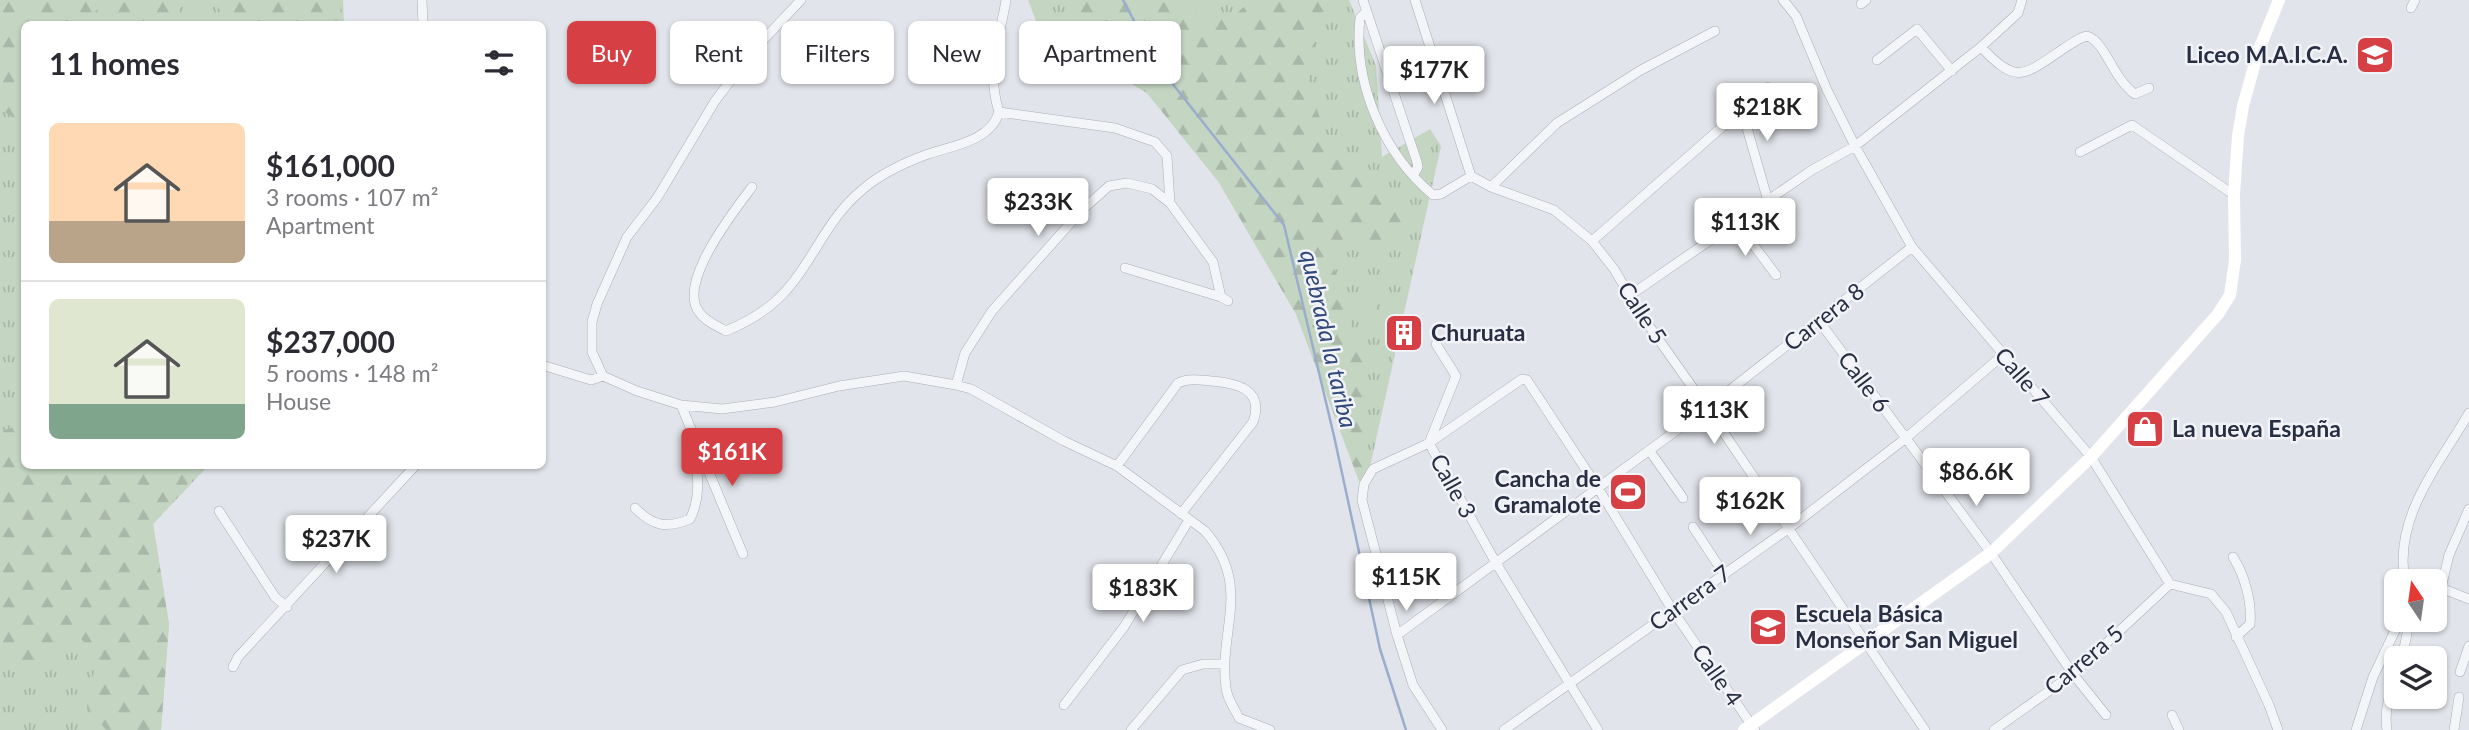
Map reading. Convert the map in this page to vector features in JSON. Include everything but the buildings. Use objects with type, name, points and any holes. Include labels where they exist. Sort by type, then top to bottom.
[{"type":"main road","points":[[1750,728],[1992,553],[2091,457],[2218,314],[2230,295],[2235,260],[2234,195],[2243,106],[2258,52],[2279,0]]},
{"type":"street","points":[[422,0],[423,21]]},
{"type":"street","points":[[801,0],[753,51],[715,101],[657,198],[627,237],[597,304],[592,322],[592,352],[603,376],[637,391],[681,405],[722,409],[775,402],[839,386],[904,376],[956,385],[971,389],[1117,466],[1205,531],[1216,544],[1229,578],[1231,597],[1230,628],[1224,664],[1226,692],[1239,718],[1270,730]]},
{"type":"street","points":[[752,187],[723,226],[697,276],[694,294],[698,311],[726,331],[747,322],[780,297],[829,226],[861,190],[888,172],[929,154],[957,147],[983,133],[997,121],[999,112],[993,85],[993,60],[1006,0]]},
{"type":"street","points":[[1363,0],[1417,162],[1418,167],[1414,174]]},
{"type":"street","points":[[1366,12],[1360,18],[1358,46],[1367,92],[1383,133],[1398,156],[1429,192],[1436,195],[1471,176],[1415,0]]},
{"type":"street","name":"Calle 7","points":[[1783,0],[1796,16],[1827,90],[1855,146],[1912,247],[2091,457],[2170,584]]},
{"type":"street","points":[[1629,296],[1812,170],[1855,146],[1981,47],[2018,13],[2022,0]]},
{"type":"street","points":[[1877,60],[1917,29],[1952,71]]},
{"type":"street","points":[[1489,186],[1557,123],[1641,70],[1715,31]]},
{"type":"street","points":[[1981,47],[2006,70],[2020,73],[2087,36],[2097,41],[2123,86],[2135,94],[2149,89]]},
{"type":"street","points":[[1768,87],[1741,107],[1768,201]]},
{"type":"street","points":[[999,112],[1115,128],[1155,142],[1167,156],[1170,203]]},
{"type":"street","points":[[2080,152],[2132,125],[2234,195]]},
{"type":"street","points":[[1592,241],[1722,127]]},
{"type":"street","name":"Calle 5","points":[[1471,176],[1489,186],[1554,210],[1592,241],[1614,269],[1629,296],[1925,730]]},
{"type":"street","points":[[956,385],[965,353],[992,310],[1082,210],[1109,186],[1127,183],[1152,189],[1170,203],[1213,262],[1224,299],[1125,268]]},
{"type":"street","points":[[1737,223],[1776,275]]},
{"type":"street","name":"Carrera 8","points":[[1397,635],[1707,408],[1912,247]]},
{"type":"street","name":"Calle 6","points":[[1819,321],[1992,553],[2073,674],[2106,715]]},
{"type":"street","name":"Calle 3","points":[[1436,344],[1456,376],[1429,443],[1496,563],[1598,730]]},
{"type":"street","name":"Carrera 7","points":[[1504,730],[1571,685],[1788,528],[1906,438],[2003,355]]},
{"type":"street","points":[[546,367],[591,380],[603,376]]},
{"type":"street","points":[[1064,705],[1124,627],[1185,517],[1253,422],[1256,403],[1254,398],[1242,386],[1228,382],[1190,379],[1178,383],[1117,466]]},
{"type":"street","name":"Calle 4","points":[[1429,443],[1517,380],[1527,380],[1750,728]]},
{"type":"street","points":[[681,405],[743,554]]},
{"type":"street","points":[[2404,569],[2403,547],[2413,508],[2465,428],[2469,413]]},
{"type":"street","points":[[635,508],[648,521],[661,524],[675,525],[690,519],[696,507],[698,482],[693,432]]},
{"type":"street","points":[[1429,443],[1373,469],[1364,484],[1362,500],[1397,635],[1413,685],[1442,730]]},
{"type":"street","points":[[1648,450],[1683,498]]},
{"type":"street","points":[[233,667],[238,657],[412,469]]},
{"type":"street","points":[[2469,509],[2449,555],[2441,588],[2469,599]]},
{"type":"street","points":[[219,512],[275,597],[287,607]]},
{"type":"street","points":[[1693,527],[1724,573]]},
{"type":"street","points":[[2232,557],[2238,566],[2251,610],[2250,624],[2236,637]]},
{"type":"street","points":[[2170,584],[2211,593],[2226,612],[2257,677],[2278,730]]},
{"type":"street","name":"Carrera 5","points":[[1994,730],[2073,674],[2170,584]]},
{"type":"street","points":[[2356,730],[2373,677],[2394,632]]},
{"type":"street","points":[[2460,672],[2469,646]]},
{"type":"street","points":[[1131,730],[1182,670],[1203,664],[1224,664]]},
{"type":"street","points":[[2454,730],[2459,697]]},
{"type":"street","points":[[2386,709],[2386,730]]},
{"type":"street","points":[[2172,715],[2179,730]]},
{"type":"green space","points":[[0,0],[343,0],[344,21],[21,21],[21,469],[205,469],[153,524],[169,624],[161,730],[0,730]]},
{"type":"green space","points":[[0,0],[193,0],[180,7],[174,21],[122,21],[119,13],[101,8],[76,21],[21,21],[21,121],[7,114],[0,105]]},
{"type":"green space","points":[[204,0],[340,0],[341,21],[225,21],[217,5]]},
{"type":"green space","points":[[1028,0],[1349,0],[1376,66],[1382,157],[1430,129],[1441,146],[1364,494],[1296,314],[1218,181],[1147,93],[1132,84],[1181,84],[1181,21],[1036,21]]},
{"type":"green space","points":[[1062,0],[1185,0],[1200,14],[1221,20],[1234,15],[1251,0],[1322,0],[1326,11],[1315,39],[1309,84],[1324,131],[1339,155],[1362,172],[1383,194],[1396,199],[1405,221],[1389,254],[1360,241],[1330,255],[1350,326],[1358,338],[1368,378],[1364,494],[1296,314],[1218,181],[1147,93],[1133,84],[1181,84],[1181,21],[1076,21]]},
{"type":"green space","points":[[1370,290],[1382,324],[1364,331],[1352,297]]},
{"type":"green space","points":[[21,422],[21,469],[201,469],[153,524],[169,624],[161,730],[106,730],[87,706],[89,685],[97,665],[90,647],[75,634],[57,640],[43,656],[25,662],[0,662],[0,432]]},
{"type":"waterway","name":"quebrada la tariba","points":[[1123,0],[1157,64],[1284,225],[1334,436],[1380,649],[1406,730]]},
{"type":"place","name":"Liceo M.A.I.C.A.","points":[[2375,55]]},
{"type":"place","name":"Churuata","points":[[1404,333]]},
{"type":"place","name":"La nueva España","points":[[2145,429]]},
{"type":"place","name":"Cancha de Gramalote","points":[[1628,492]]},
{"type":"place","name":"Escuela Básica Monseñor San Miguel","points":[[1768,627]]}]
